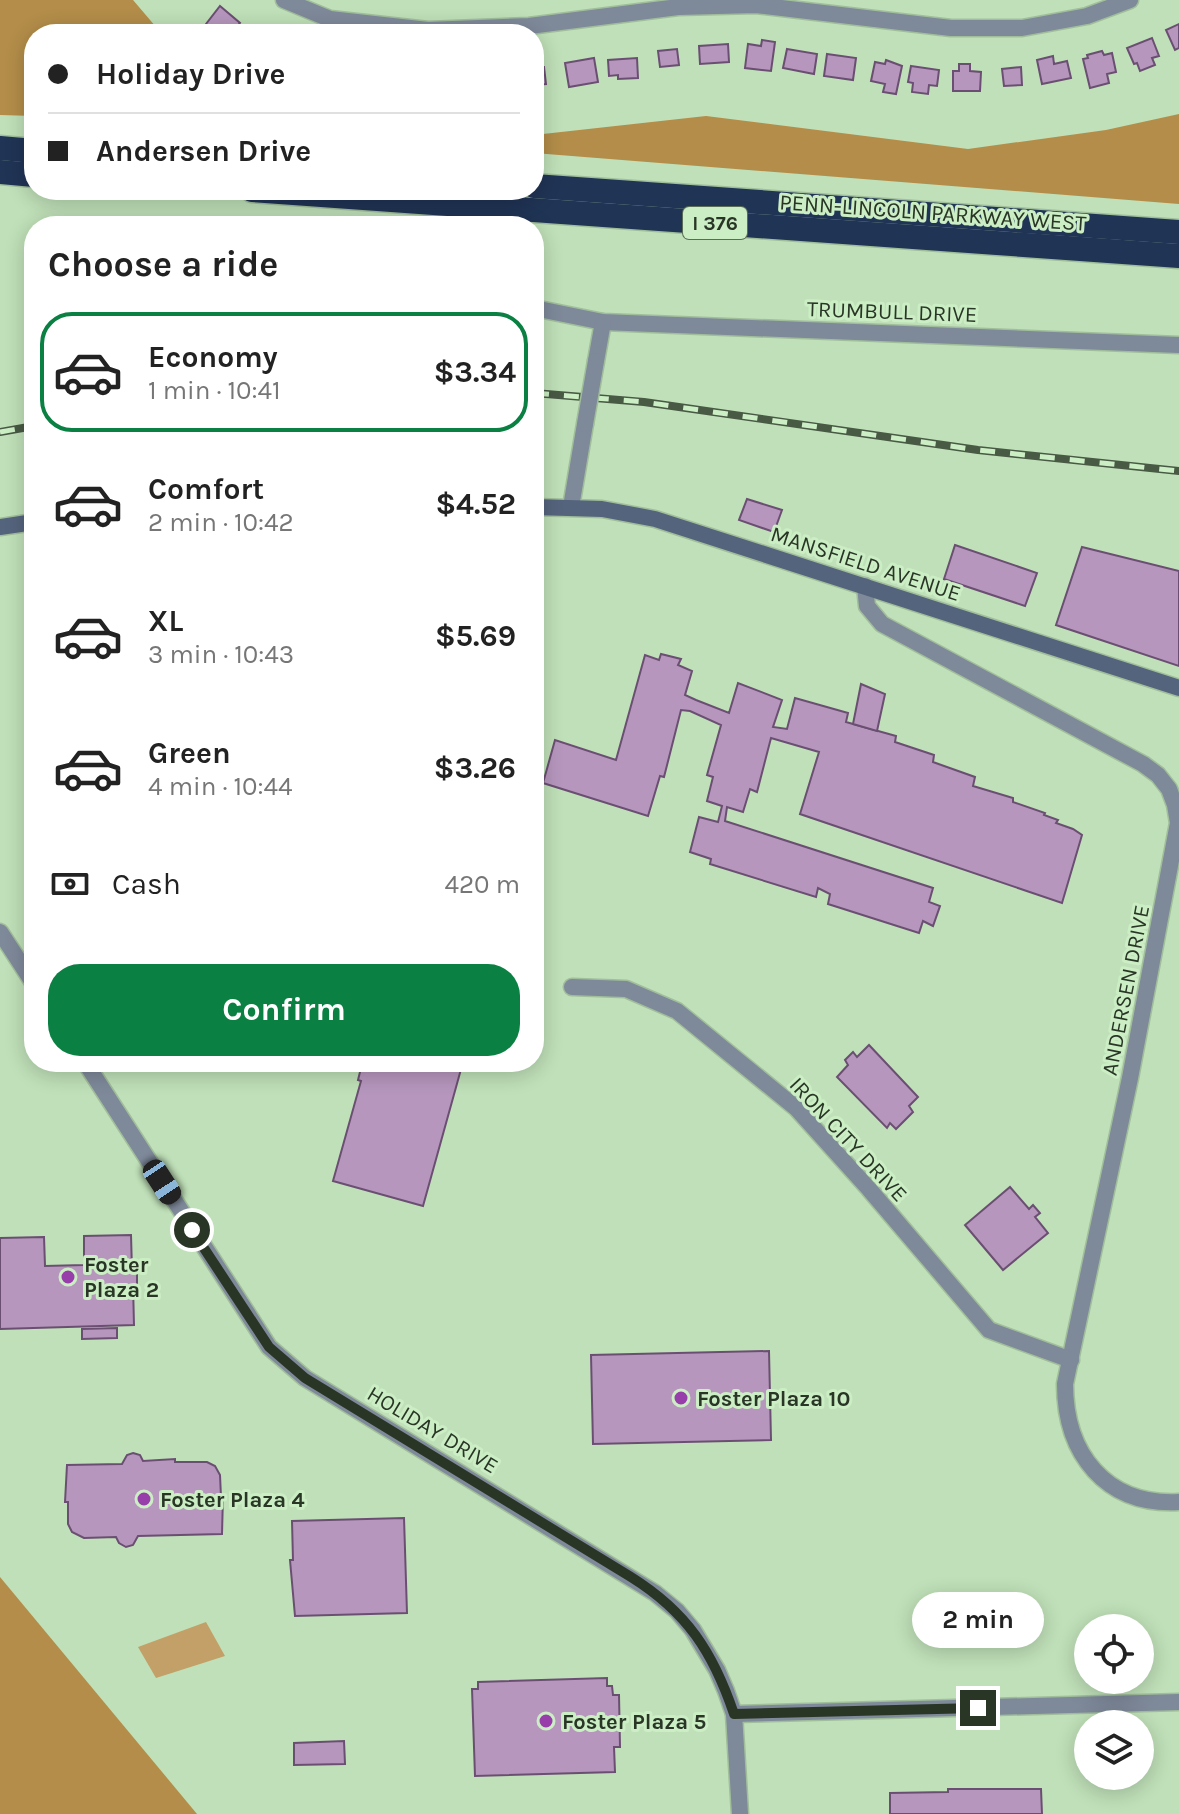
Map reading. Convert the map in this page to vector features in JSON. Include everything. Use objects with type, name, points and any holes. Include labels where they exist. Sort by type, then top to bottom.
[{"type":"highway","points":[[0,148],[24,150]]},
{"type":"highway","points":[[0,172],[24,174]]},
{"type":"highway","name":"PENN-LINCOLN PARKWAY WEST","points":[[544,187],[1179,232]]},
{"type":"highway","name":"PENN-LINCOLN PARKWAY WEST","points":[[392,200],[1179,256]]},
{"type":"main road","name":"MANSFIELD AVENUE","points":[[544,507],[602,509],[655,519],[1179,688]]},
{"type":"main road","points":[[0,527],[24,523]]},
{"type":"street","points":[[284,0],[330,19],[375,24]]},
{"type":"street","points":[[544,24],[678,7],[756,5],[951,28],[1022,28],[1087,16],[1130,0]]},
{"type":"street","name":"TRUMBULL DRIVE","points":[[544,310],[603,322],[1179,345]]},
{"type":"street","points":[[571,507],[603,322]]},
{"type":"street","name":"ANDERSEN DRIVE","points":[[865,586],[867,606],[873,617],[882,624],[1143,764],[1158,775],[1169,789],[1175,805],[1178,823],[1160,926],[1065,1384],[1065,1411],[1071,1434],[1082,1456],[1099,1475],[1118,1489],[1140,1498],[1179,1502]]},
{"type":"street","points":[[0,932],[24,969]]},
{"type":"street","name":"IRON CITY DRIVE","points":[[572,987],[626,989],[677,1011],[796,1108],[989,1330],[1071,1360]]},
{"type":"street","name":"HOLIDAY DRIVE","points":[[91,1072],[269,1347],[305,1378],[655,1593],[677,1611],[706,1650],[734,1714],[740,1814]]},
{"type":"street","points":[[734,1714],[1179,1702]]},
{"type":"shaded area","points":[[0,0],[133,0],[153,24],[24,24],[24,116],[0,115]]},
{"type":"shaded area","points":[[1179,114],[1179,204],[544,154],[544,134],[706,116],[968,149],[1106,130]]},
{"type":"shaded area","points":[[0,1577],[197,1814],[0,1814]]},
{"type":"shaded area","points":[[206,1622],[225,1656],[156,1678],[138,1647]]},
{"type":"building","points":[[220,6],[240,23],[239,24],[206,24]]},
{"type":"building","points":[[1179,24],[1179,48],[1175,50],[1166,30]]},
{"type":"building","points":[[1152,38],[1159,56],[1152,58],[1155,65],[1140,71],[1127,48]]},
{"type":"building","points":[[762,40],[775,42],[771,71],[745,68],[748,44],[761,46]]},
{"type":"building","points":[[728,44],[729,62],[700,64],[699,46]]},
{"type":"building","points":[[677,49],[679,65],[660,67],[658,51]]},
{"type":"building","points":[[787,49],[817,54],[814,74],[783,68]]},
{"type":"building","points":[[1102,51],[1104,55],[1112,53],[1116,72],[1107,74],[1109,83],[1090,88],[1083,59]]},
{"type":"building","points":[[827,54],[856,58],[853,80],[824,76]]},
{"type":"building","points":[[1053,56],[1054,64],[1067,61],[1071,78],[1042,84],[1037,60]]},
{"type":"building","points":[[594,58],[598,82],[569,87],[565,63]]},
{"type":"building","points":[[637,58],[638,78],[609,76],[608,60]]},
{"type":"building","points":[[886,60],[902,66],[896,94],[883,92],[885,84],[871,81],[875,62],[885,64]]},
{"type":"building","points":[[959,64],[970,64],[970,71],[981,72],[980,91],[953,91],[953,71],[959,71]]},
{"type":"building","points":[[911,66],[939,70],[937,86],[929,85],[928,94],[912,92],[913,83],[908,82]]},
{"type":"building","points":[[1021,67],[1022,85],[1004,86],[1002,69]]},
{"type":"building","points":[[747,499],[782,510],[774,532],[739,520]]},
{"type":"building","points":[[955,545],[1037,573],[1025,606],[944,579]]},
{"type":"building","points":[[1082,547],[1179,571],[1179,666],[1056,625]]},
{"type":"building","points":[[661,654],[681,659],[678,665],[692,671],[685,695],[696,700],[729,713],[738,683],[782,700],[773,727],[787,729],[795,698],[848,713],[846,722],[896,736],[895,742],[934,755],[933,762],[975,777],[973,786],[1013,798],[1013,802],[1045,813],[1058,820],[1056,823],[1073,829],[1082,835],[1062,903],[800,814],[819,752],[771,738],[757,792],[750,789],[743,812],[727,807],[725,821],[933,888],[929,902],[940,906],[933,926],[923,921],[919,933],[828,904],[830,894],[818,888],[816,897],[710,864],[711,859],[690,852],[699,817],[718,822],[722,806],[707,801],[713,777],[707,775],[721,725],[690,711],[681,710],[664,777],[660,776],[648,816],[544,783],[555,740],[616,760],[645,655],[659,660]]},
{"type":"building","points":[[861,684],[885,694],[877,731],[853,724]]},
{"type":"building","points":[[869,1045],[918,1097],[909,1106],[913,1112],[896,1129],[890,1123],[887,1128],[837,1077],[848,1065],[845,1060],[853,1052],[857,1057]]},
{"type":"building","points":[[360,1072],[460,1072],[423,1206],[333,1181],[361,1081],[358,1080]]},
{"type":"building","points":[[1010,1187],[1029,1209],[1033,1205],[1040,1213],[1035,1217],[1048,1233],[1003,1270],[965,1225]]},
{"type":"building","name":"Foster Plaza 2","points":[[131,1235],[132,1270],[137,1270],[137,1285],[133,1285],[134,1325],[0,1329],[0,1238],[44,1237],[45,1266],[84,1265],[84,1236]]},
{"type":"building","points":[[117,1328],[117,1338],[82,1339],[82,1329]]},
{"type":"building","name":"Foster Plaza 10","points":[[769,1351],[771,1440],[593,1444],[591,1355]]},
{"type":"building","name":"Foster Plaza 4","points":[[127,1455],[140,1455],[143,1461],[175,1459],[175,1462],[207,1462],[215,1466],[220,1475],[223,1496],[222,1534],[138,1536],[133,1545],[126,1547],[116,1537],[84,1538],[72,1532],[68,1524],[68,1502],[65,1502],[67,1465],[122,1464]]},
{"type":"building","points":[[404,1518],[407,1613],[295,1616],[290,1560],[293,1560],[292,1521]]},
{"type":"building","name":"Foster Plaza 5","points":[[607,1678],[607,1686],[612,1686],[613,1695],[619,1695],[620,1747],[614,1747],[615,1772],[475,1776],[472,1689],[478,1689],[478,1682]]},
{"type":"building","points":[[344,1741],[345,1764],[294,1765],[294,1743]]},
{"type":"building","points":[[948,1789],[1041,1789],[1042,1814],[890,1814],[890,1793],[948,1792]]},
{"type":"railway","points":[[544,394],[644,402],[978,450],[1179,471]]},
{"type":"railway","points":[[0,432],[24,428]]},
{"type":"place","name":"Foster Plaza 2","points":[[68,1277]]},
{"type":"place","name":"Foster Plaza 10","points":[[681,1398]]},
{"type":"place","name":"Foster Plaza 4","points":[[144,1499]]},
{"type":"place","name":"Foster Plaza 5","points":[[546,1721]]},
{"type":"route","points":[[192,1230],[269,1347],[305,1378],[631,1577],[677,1611],[706,1650],[734,1714],[978,1708]]}]
